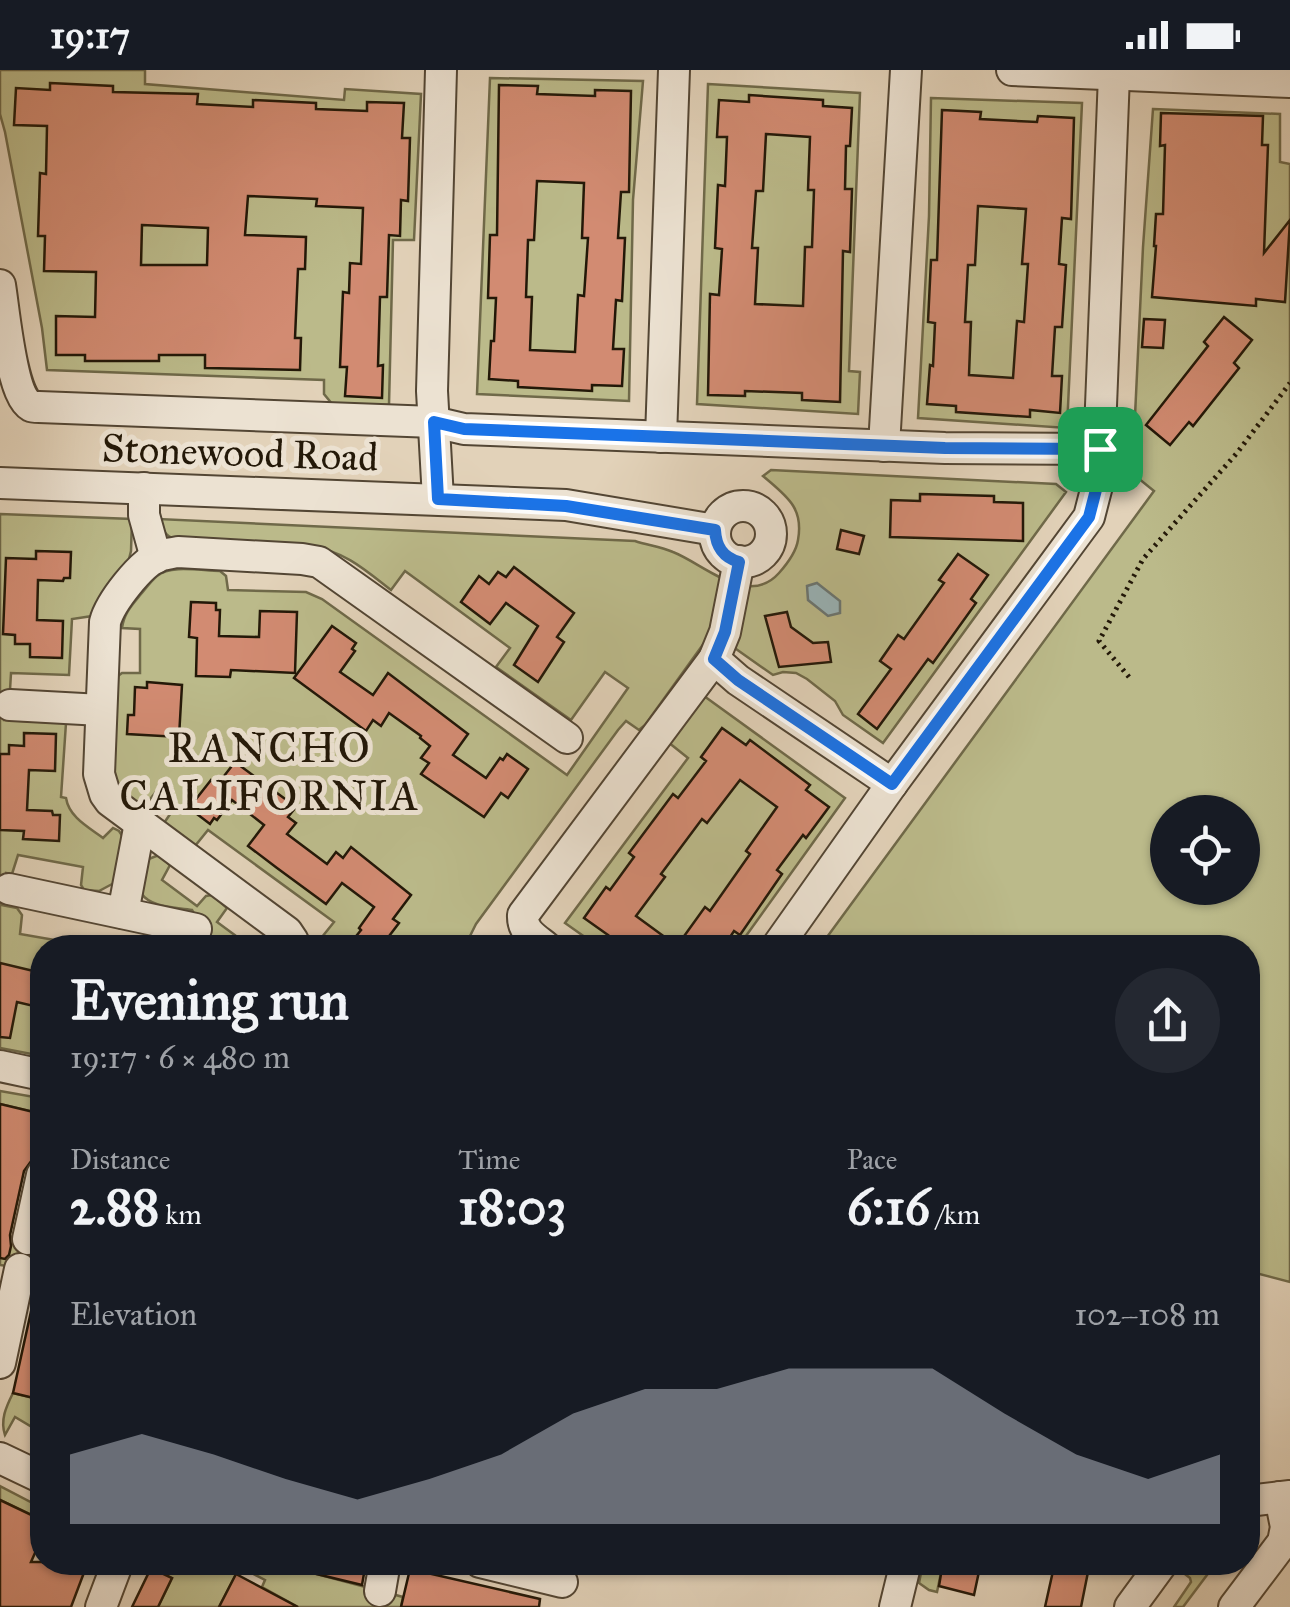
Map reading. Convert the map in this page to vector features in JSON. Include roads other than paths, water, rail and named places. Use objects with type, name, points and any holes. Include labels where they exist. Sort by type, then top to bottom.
[{"type":"street","points":[[438,499],[432,391],[441,70]]},
{"type":"street","points":[[661,437],[674,70]]},
{"type":"street","points":[[884,446],[906,70]]},
{"type":"street","points":[[1012,70],[1290,82]]},
{"type":"street","points":[[785,935],[1089,517],[1098,482],[1100,449],[1114,75]]},
{"type":"street","points":[[0,285],[16,383],[31,406],[884,446],[1100,449]]},
{"type":"street","name":"Stonewood Road","points":[[0,483],[566,506],[715,530]]},
{"type":"street","points":[[144,488],[144,515],[156,558]]},
{"type":"street","points":[[742,505],[752,506],[768,518],[772,536],[766,552],[750,562],[739,562],[719,549],[715,530],[724,512],[742,505]]},
{"type":"street","points":[[289,935],[110,801],[101,784],[104,622],[132,580],[156,558],[178,552],[319,562],[567,738]]},
{"type":"street","points":[[532,935],[522,923],[523,915],[714,659],[725,632],[739,562]]},
{"type":"street","points":[[714,659],[738,680],[892,784]]},
{"type":"street","points":[[10,705],[101,710]]},
{"type":"street","points":[[123,914],[140,822]]},
{"type":"street","points":[[9,889],[196,929]]},
{"type":"street","points":[[0,1066],[30,1072]]},
{"type":"street","points":[[28,1240],[30,1231]]},
{"type":"street","points":[[0,1364],[20,1269]]},
{"type":"street","points":[[0,1458],[30,1472]]},
{"type":"street","points":[[1260,1499],[1285,1496],[1286,1527],[1283,1542],[1260,1573]]},
{"type":"street","points":[[101,1607],[113,1575]]},
{"type":"street","points":[[528,1575],[561,1584]]},
{"type":"street","points":[[896,1607],[903,1575]]},
{"type":"street","points":[[1130,1607],[1153,1575]]},
{"type":"street","points":[[1234,1607],[1258,1575]]},
{"type":"water","points":[[817,583],[840,601],[840,613],[828,616],[808,600],[807,586]]},
{"type":"district","name":"RANCHO CALIFORNIA","points":[[270,771]]}]
